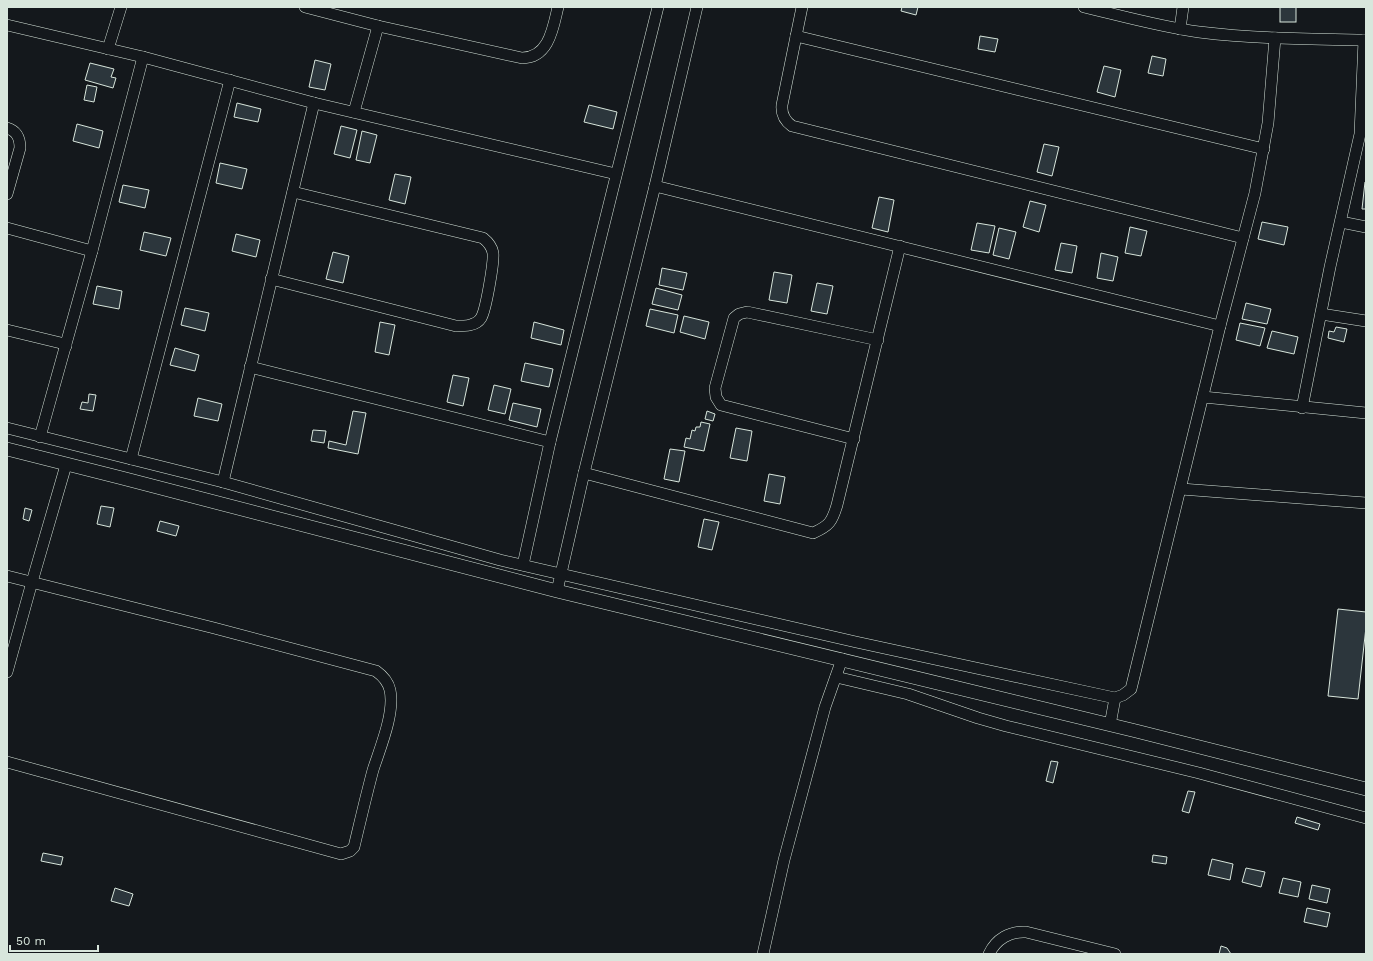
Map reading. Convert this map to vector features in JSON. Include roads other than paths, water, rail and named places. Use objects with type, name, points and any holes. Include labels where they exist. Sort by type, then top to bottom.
[{"type":"street","points":[[108,48],[121,7]]},
{"type":"street","points":[[305,7],[378,26],[522,58],[528,58],[543,50],[552,30],[558,7]]},
{"type":"street","points":[[523,565],[550,442],[658,7]]},
{"type":"street","points":[[557,591],[584,473],[655,186],[697,7]]},
{"type":"street","points":[[802,7],[781,112],[787,122],[792,126],[1243,238]]},
{"type":"street","points":[[1084,7],[1180,29],[1201,32],[1275,38],[1365,40],[1363,134],[1330,267],[1302,408]]},
{"type":"street","points":[[1180,29],[1183,7]]},
{"type":"street","points":[[7,25],[108,48],[314,103],[616,174]]},
{"type":"street","points":[[354,112],[378,26]]},
{"type":"street","points":[[796,36],[1264,149]]},
{"type":"street","points":[[7,428],[223,482],[467,551],[523,565],[856,642],[1115,698],[1123,695],[1131,689],[1220,326],[1255,193],[1270,109],[1275,38]]},
{"type":"street","points":[[40,437],[92,251],[143,57]]},
{"type":"street","points":[[131,459],[230,80]]},
{"type":"street","points":[[223,482],[314,103]]},
{"type":"street","points":[[7,128],[17,134],[20,140],[20,148],[7,194]]},
{"type":"street","points":[[655,186],[1220,326]]},
{"type":"street","points":[[271,279],[456,326],[466,326],[476,323],[481,318],[484,310],[490,281],[493,254],[490,245],[483,238],[293,192]]},
{"type":"street","points":[[1341,222],[1366,227]]},
{"type":"street","points":[[7,228],[92,251]]},
{"type":"street","points":[[584,473],[812,533],[824,528],[833,519],[854,440],[900,246]]},
{"type":"street","points":[[854,440],[721,405],[716,397],[715,388],[734,318],[739,314],[747,312],[878,340]]},
{"type":"street","points":[[1321,314],[1366,320]]},
{"type":"street","points":[[7,330],[65,344],[66,346]]},
{"type":"street","points":[[250,367],[550,442]]},
{"type":"street","points":[[1203,397],[1302,408],[1366,413]]},
{"type":"street","points":[[7,449],[557,591],[842,659],[1366,789]]},
{"type":"street","points":[[7,672],[66,465]]},
{"type":"street","points":[[1181,489],[1366,503]]},
{"type":"street","points":[[7,576],[214,628],[376,671],[387,682],[391,700],[387,724],[373,771],[354,847],[350,851],[341,854],[7,762]]},
{"type":"street","points":[[763,954],[786,853],[825,707],[842,659]]},
{"type":"street","points":[[836,677],[908,694],[1006,726],[1199,773],[1366,818]]},
{"type":"street","points":[[1110,725],[1115,698]]},
{"type":"street","points":[[989,954],[993,945],[1009,934],[1018,931],[1115,954]]}]
